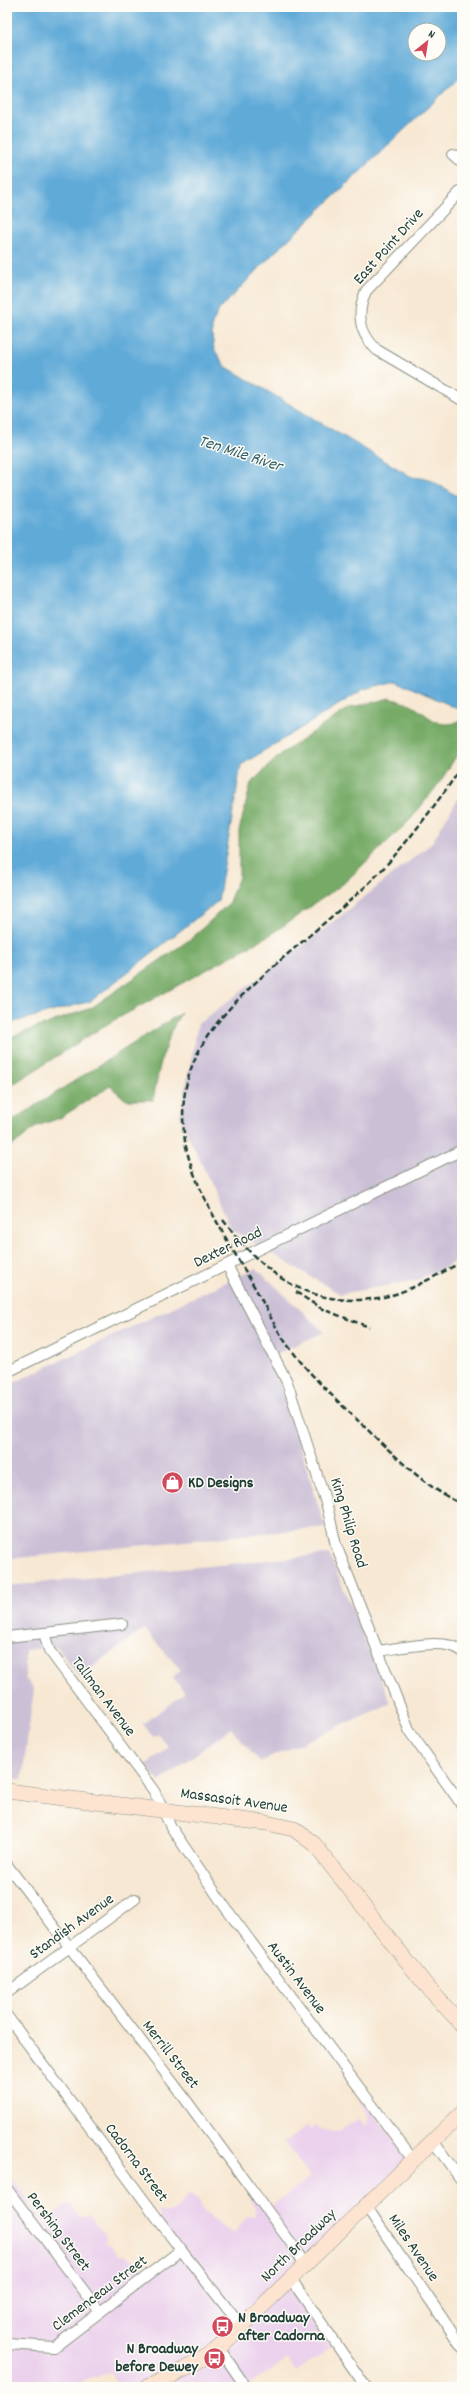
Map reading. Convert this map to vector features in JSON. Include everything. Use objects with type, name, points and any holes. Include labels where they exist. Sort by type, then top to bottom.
[{"type":"main road","name":"Massasoit Avenue","points":[[7,1791],[272,1823],[290,1827],[303,1833],[321,1852],[462,2029]]},
{"type":"main road","name":"North Broadway","points":[[147,2387],[181,2371],[219,2348],[462,2113]]},
{"type":"street","points":[[453,154],[462,162]]},
{"type":"street","name":"East Point Drive","points":[[462,190],[372,283],[360,304],[362,330],[368,342],[377,350],[462,400]]},
{"type":"street","name":"Dexter Road","points":[[7,1372],[227,1266],[462,1150]]},
{"type":"street","name":"King Philip Road","points":[[227,1266],[287,1382],[327,1506],[336,1545],[413,1738],[462,1805]]},
{"type":"street","points":[[7,1636],[122,1624]]},
{"type":"street","name":"Tallman Avenue","points":[[44,1633],[49,1650],[154,1790],[161,1809]]},
{"type":"street","points":[[378,1651],[440,1644],[453,1645],[462,1651]]},
{"type":"street","name":"Austin Avenue","points":[[161,1809],[171,1827],[229,1912],[413,2160]]},
{"type":"street","name":"Merrill Street","points":[[7,1865],[68,1948],[183,2096],[305,2265]]},
{"type":"street","name":"Standish Avenue","points":[[7,1993],[135,1899]]},
{"type":"street","name":"Cadorna Street","points":[[7,2016],[181,2250],[242,2327]]},
{"type":"street","points":[[433,2141],[462,2181]]},
{"type":"street","name":"Pershing Street","points":[[7,2189],[100,2312]]},
{"type":"street","name":"Miles Avenue","points":[[366,2206],[462,2347]]},
{"type":"street","name":"Clemenceau Street","points":[[7,2344],[53,2347],[181,2250]]},
{"type":"street","points":[[291,2279],[366,2387]]},
{"type":"street","points":[[219,2348],[246,2387]]},
{"type":"shaded area","points":[[462,792],[462,1259],[417,1280],[340,1294],[232,1230],[180,1117],[198,1024],[319,933],[431,844]]},
{"type":"shaded area","points":[[256,1268],[324,1332],[267,1358],[282,1389],[325,1527],[7,1559],[7,1386]]},
{"type":"shaded area","points":[[329,1554],[391,1703],[260,1762],[231,1728],[159,1782],[146,1765],[169,1747],[158,1734],[153,1737],[143,1724],[185,1693],[173,1677],[181,1670],[144,1629],[79,1677],[57,1647],[25,1650],[25,1678],[34,1689],[22,1779],[7,1778],[7,1586]]},
{"type":"shaded area","points":[[364,2099],[410,2161],[289,2282],[294,2295],[330,2348],[296,2372],[287,2359],[247,2387],[117,2387],[111,2372],[66,2387],[7,2387],[7,2307],[10,2304],[7,2301],[7,2292],[10,2289],[7,2285],[7,2173],[40,2215],[54,2215],[67,2204],[72,2205],[80,2218],[90,2215],[106,2238],[105,2243],[111,2245],[118,2256],[123,2255],[132,2259],[146,2271],[179,2255],[158,2211],[168,2213],[175,2209],[188,2194],[198,2199],[201,2208],[221,2226],[232,2232],[237,2231],[247,2216],[254,2217],[256,2209],[249,2198],[254,2195],[266,2210],[310,2177],[285,2143],[308,2126],[311,2131],[315,2126],[324,2130],[338,2131],[359,2119],[367,2125],[369,2118],[358,2102]]},
{"type":"green space","points":[[390,698],[411,705],[431,719],[442,724],[455,723],[462,719],[462,747],[440,782],[411,819],[343,884],[270,935],[104,1026],[7,1088],[7,1038],[91,1008],[192,938],[228,904],[239,877],[239,831],[251,783],[282,753],[349,708]]},
{"type":"green space","points":[[181,1013],[166,1044],[153,1100],[126,1100],[110,1086],[60,1118],[37,1126],[7,1150],[7,1124]]},
{"type":"green space","points":[[462,1272],[462,1291],[456,1276]]},
{"type":"water","name":"Ten Mile River","points":[[7,7],[462,7],[462,75],[272,255],[219,310],[212,324],[212,335],[214,349],[225,366],[412,477],[429,479],[462,499],[462,705],[459,709],[396,681],[364,689],[241,765],[218,901],[91,1001],[7,1024]]},
{"type":"railway","points":[[462,767],[417,829],[379,873],[344,906],[276,964],[236,1001],[219,1020],[205,1040],[194,1062],[186,1085],[183,1112],[185,1141],[196,1179],[216,1220],[283,1339],[324,1387],[398,1459],[439,1492],[462,1504]]},
{"type":"railway","points":[[223,1220],[238,1239],[271,1271],[289,1283],[309,1292],[330,1298],[353,1300],[389,1296],[400,1293],[462,1262]]},
{"type":"railway","points":[[296,1292],[322,1309],[369,1327]]},
{"type":"place","name":"KD Designs","points":[[173,1483]]},
{"type":"place","name":"N Broadway after Cadorna","points":[[222,2327]]},
{"type":"place","name":"N Broadway before Dewey","points":[[214,2358]]}]
